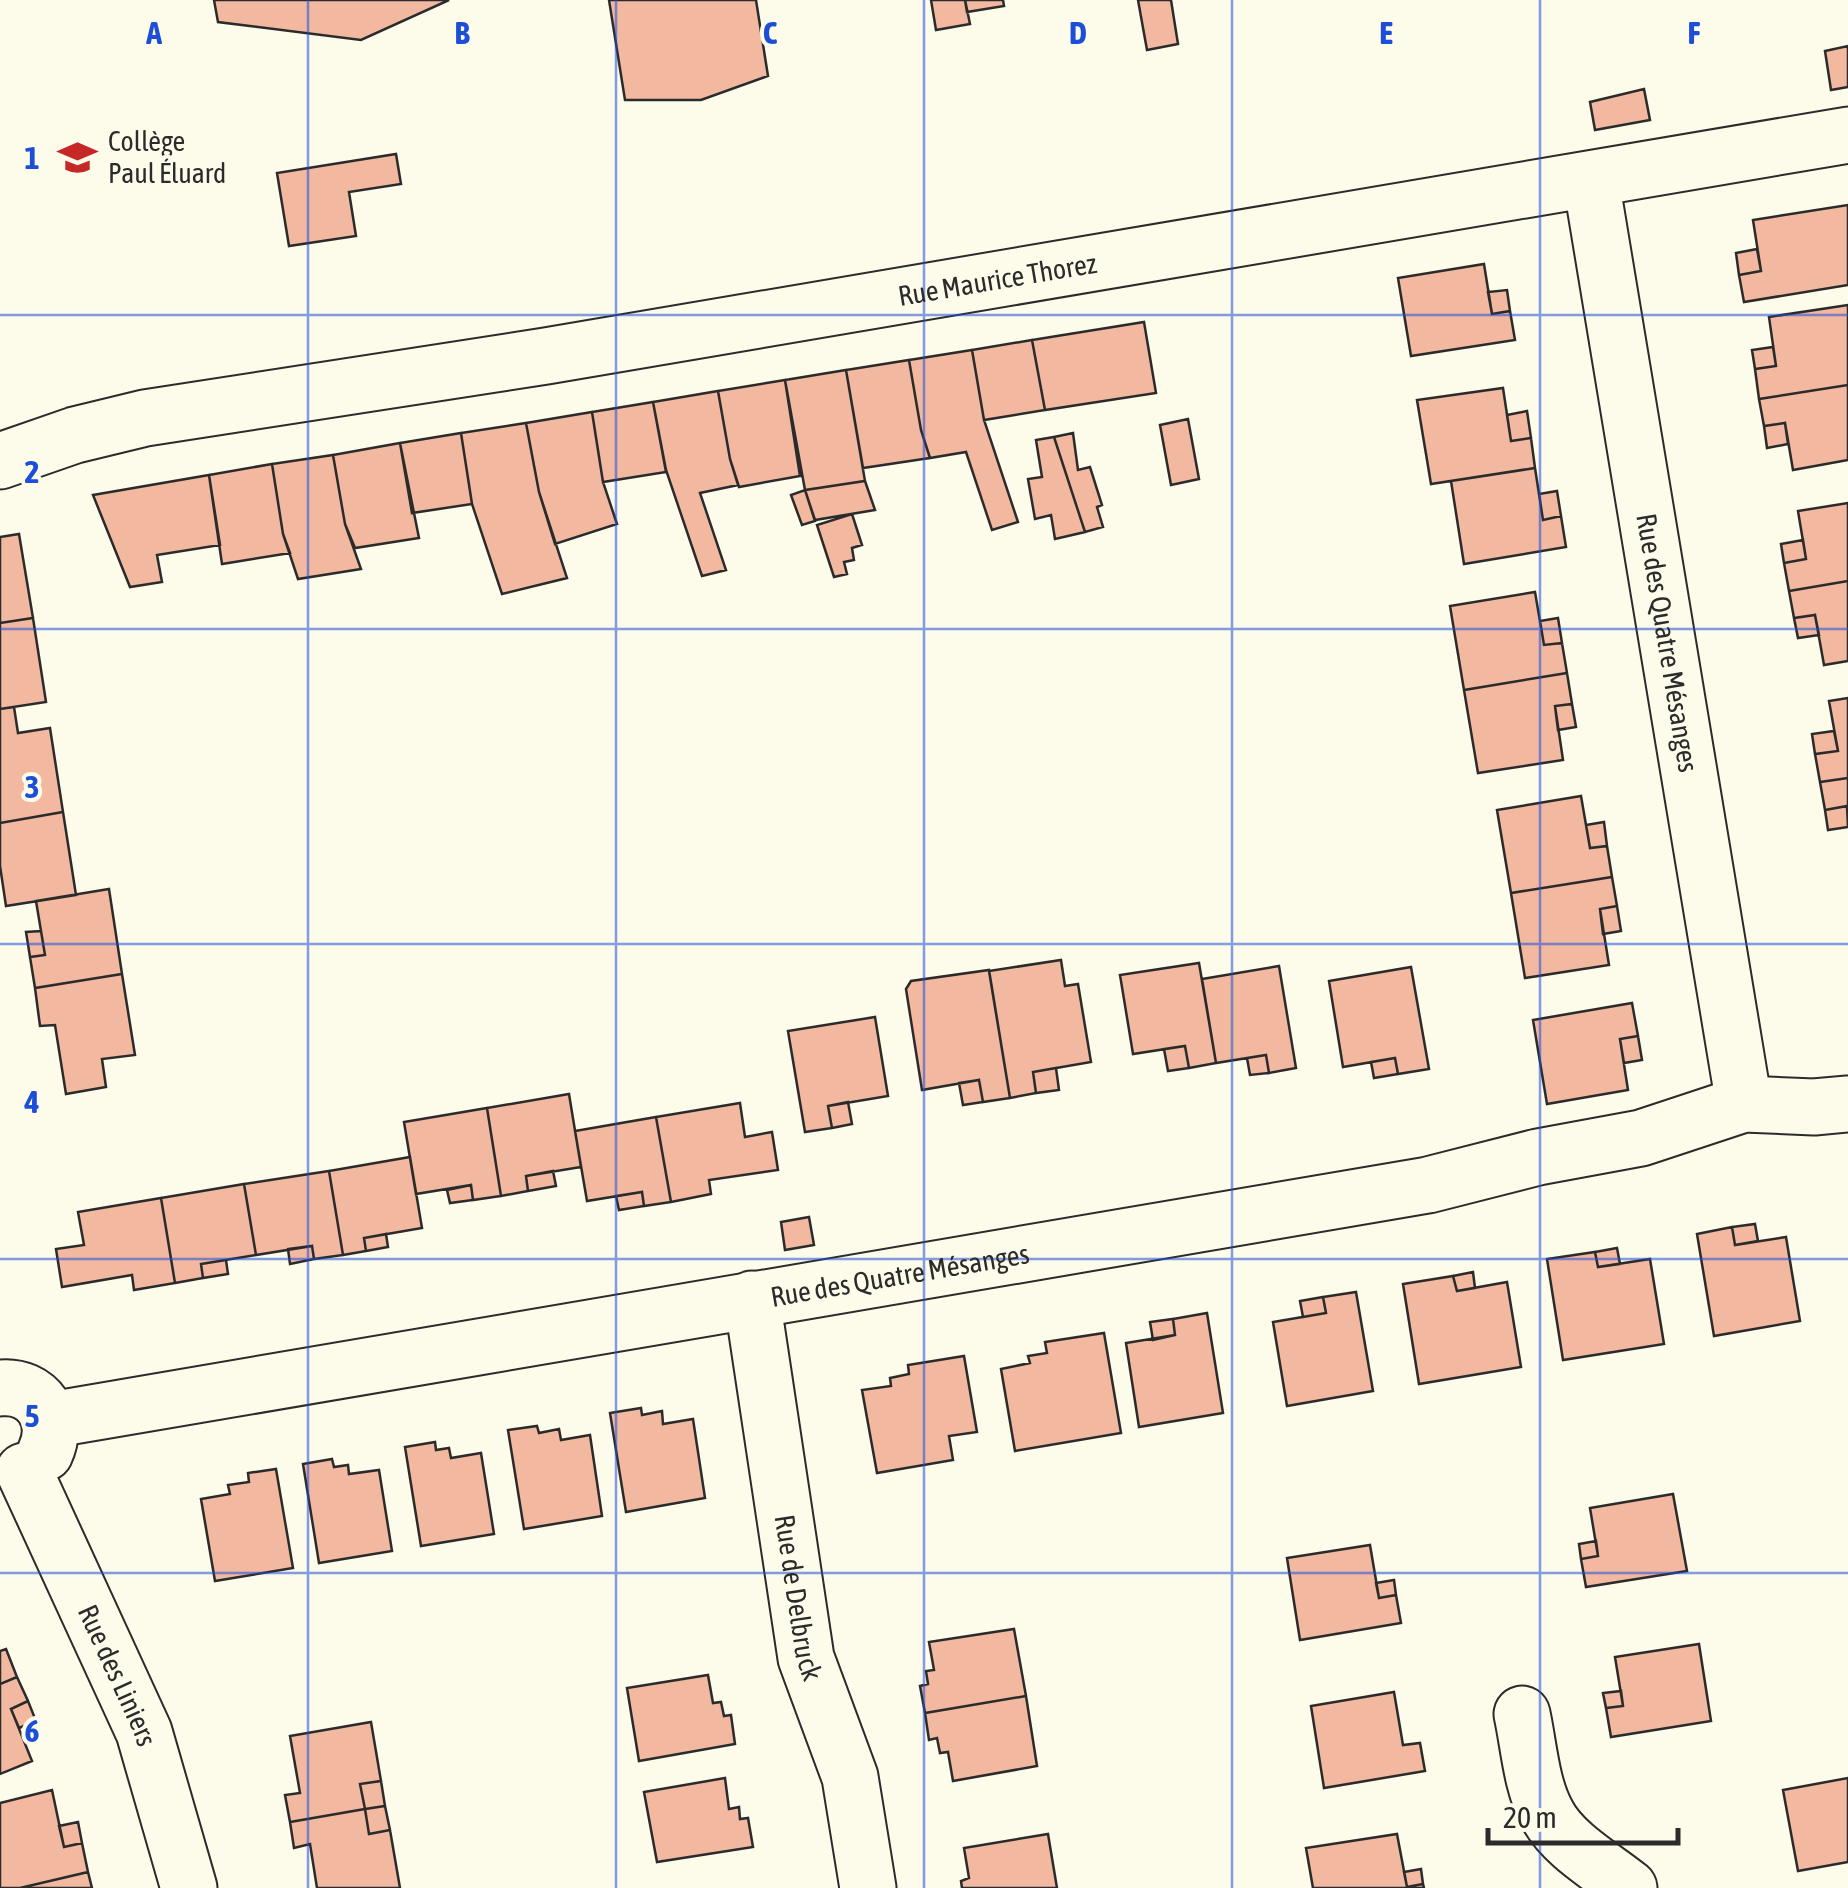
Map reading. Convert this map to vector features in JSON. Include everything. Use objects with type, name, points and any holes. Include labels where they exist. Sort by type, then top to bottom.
[{"type":"street","name":"Rue Maurice Thorez","points":[[0,461],[75,435],[145,418],[546,356],[1848,135]]},
{"type":"street","name":"Rue des Quatre Mésanges","points":[[1591,181],[1744,1104]]},
{"type":"street","name":"Rue Maurice Thorez","points":[[0,429],[46,422],[145,418]]},
{"type":"street","name":"Rue des Quatre Mésanges","points":[[50,1420],[1428,1185],[1538,1157],[1640,1138],[1744,1104],[1848,1104]]},
{"type":"street","name":"Rue de Delbruck","points":[[752,1300],[806,1658],[850,1777],[868,1888]]},
{"type":"street","points":[[0,1388],[30,1393],[39,1400],[52,1430],[47,1450],[34,1466],[12,1472]]},
{"type":"street","name":"Rue des Liniers","points":[[12,1472],[144,1732],[188,1888]]},
{"type":"street","points":[[1522,1714],[1547,1815],[1560,1833],[1629,1888]]},
{"type":"building","points":[[214,0],[449,0],[361,40],[218,22]]},
{"type":"building","points":[[609,0],[756,0],[768,76],[701,100],[625,100]]},
{"type":"building","points":[[931,0],[965,0],[970,24],[936,30]]},
{"type":"building","points":[[965,0],[1003,0],[1004,6],[967,12]]},
{"type":"building","points":[[1138,0],[1171,0],[1178,44],[1147,50]]},
{"type":"building","points":[[1848,46],[1848,87],[1831,90],[1825,51]]},
{"type":"building","points":[[1644,89],[1650,120],[1595,130],[1590,102]]},
{"type":"building","points":[[396,154],[401,184],[349,192],[356,236],[289,246],[277,173]]},
{"type":"building","points":[[1848,205],[1848,285],[1744,302],[1739,275],[1761,271],[1753,220]]},
{"type":"building","points":[[1757,249],[1761,271],[1739,275],[1736,253]]},
{"type":"building","points":[[1484,264],[1492,314],[1510,311],[1515,340],[1411,356],[1398,278]]},
{"type":"building","points":[[1507,290],[1510,311],[1492,314],[1488,292]]},
{"type":"building","points":[[1848,305],[1848,385],[1759,399],[1755,369],[1776,366],[1769,317]]},
{"type":"building","points":[[1144,322],[1156,393],[1045,410],[1032,340]]},
{"type":"building","points":[[1032,340],[1045,410],[984,420],[972,350]]},
{"type":"building","points":[[1773,347],[1776,366],[1755,369],[1752,350]]},
{"type":"building","points":[[972,350],[984,420],[1018,522],[992,530],[966,452],[930,458],[909,360]]},
{"type":"building","points":[[909,360],[930,458],[863,468],[846,370]]},
{"type":"building","points":[[846,370],[865,481],[805,490],[785,380]]},
{"type":"building","points":[[785,380],[800,476],[739,487],[718,391]]},
{"type":"building","points":[[1848,385],[1848,460],[1793,470],[1785,423],[1764,426],[1759,399]]},
{"type":"building","points":[[1503,388],[1511,441],[1531,438],[1535,468],[1431,484],[1417,400]]},
{"type":"building","points":[[718,391],[738,485],[700,493],[726,570],[702,576],[666,470],[653,402]]},
{"type":"building","points":[[653,402],[666,472],[603,482],[592,412]]},
{"type":"building","points":[[1527,411],[1531,438],[1511,441],[1507,415]]},
{"type":"building","points":[[592,412],[603,482],[617,524],[555,544],[539,492],[526,423]]},
{"type":"building","points":[[1188,419],[1199,479],[1171,485],[1160,425]]},
{"type":"building","points":[[526,423],[539,492],[567,578],[502,594],[472,504],[461,433]]},
{"type":"building","points":[[1785,423],[1788,444],[1767,448],[1764,426]]},
{"type":"building","points":[[461,433],[472,504],[412,513],[400,443]]},
{"type":"building","points":[[1073,433],[1078,470],[1090,467],[1102,505],[1097,507],[1103,527],[1085,532],[1054,437]]},
{"type":"building","points":[[1054,437],[1085,532],[1055,539],[1051,515],[1035,519],[1028,479],[1042,477],[1036,440]]},
{"type":"building","points":[[400,443],[419,538],[355,548],[345,524],[333,455]]},
{"type":"building","points":[[333,455],[345,524],[361,569],[298,579],[283,534],[272,464]]},
{"type":"building","points":[[272,464],[283,534],[290,553],[222,564],[209,475]]},
{"type":"building","points":[[1535,468],[1543,520],[1561,516],[1566,547],[1464,564],[1451,481]]},
{"type":"building","points":[[209,475],[220,545],[157,555],[162,582],[130,587],[93,495]]},
{"type":"building","points":[[865,481],[875,510],[815,520],[805,490]]},
{"type":"building","points":[[805,490],[815,521],[802,525],[791,495]]},
{"type":"building","points":[[1557,491],[1561,516],[1543,520],[1539,494]]},
{"type":"building","points":[[1848,503],[1848,581],[1789,591],[1784,563],[1806,559],[1798,511]]},
{"type":"building","points":[[852,514],[862,545],[852,548],[854,560],[844,562],[847,574],[834,577],[817,525]]},
{"type":"building","points":[[19,534],[33,618],[0,623],[0,537]]},
{"type":"building","points":[[1803,540],[1806,559],[1784,563],[1781,544]]},
{"type":"building","points":[[1848,581],[1848,661],[1824,665],[1815,615],[1794,618],[1789,591]]},
{"type":"building","points":[[1535,592],[1544,645],[1562,643],[1567,673],[1464,690],[1450,606]]},
{"type":"building","points":[[1815,615],[1819,635],[1798,638],[1794,618]]},
{"type":"building","points":[[33,618],[46,702],[0,709],[0,623]]},
{"type":"building","points":[[1558,618],[1562,643],[1544,645],[1540,621]]},
{"type":"building","points":[[1567,673],[1572,704],[1555,706],[1563,760],[1478,773],[1464,690]]},
{"type":"building","points":[[1848,698],[1848,778],[1820,782],[1815,754],[1838,751],[1829,701]]},
{"type":"building","points":[[1572,704],[1576,727],[1558,730],[1555,706]]},
{"type":"building","points":[[14,707],[18,733],[50,728],[63,812],[0,823],[0,709]]},
{"type":"building","points":[[1834,731],[1838,751],[1815,754],[1812,734]]},
{"type":"building","points":[[1848,778],[1848,810],[1847,806],[1825,810],[1820,782]]},
{"type":"building","points":[[1581,796],[1590,848],[1607,846],[1612,877],[1511,893],[1497,810]]},
{"type":"building","points":[[1847,806],[1848,827],[1828,830],[1825,810]]},
{"type":"building","points":[[63,812],[76,895],[6,906],[0,866],[0,823]]},
{"type":"building","points":[[1604,822],[1607,846],[1590,848],[1586,825]]},
{"type":"building","points":[[1612,877],[1617,906],[1600,909],[1609,965],[1525,978],[1511,893]]},
{"type":"building","points":[[109,889],[122,974],[35,988],[30,957],[45,955],[36,901]]},
{"type":"building","points":[[1617,906],[1621,931],[1603,934],[1600,909]]},
{"type":"building","points":[[41,931],[45,955],[30,957],[26,932]]},
{"type":"building","points":[[1061,960],[1065,986],[1078,984],[1091,1062],[1033,1072],[1036,1093],[1010,1098],[989,971]]},
{"type":"building","points":[[1199,963],[1216,1063],[1189,1068],[1185,1046],[1133,1054],[1120,975]]},
{"type":"building","points":[[1279,966],[1296,1068],[1269,1073],[1266,1055],[1216,1063],[1202,979]]},
{"type":"building","points":[[1411,967],[1429,1069],[1398,1074],[1395,1058],[1343,1067],[1329,981]]},
{"type":"building","points":[[989,970],[1010,1098],[983,1102],[979,1080],[922,1090],[906,989],[911,981]]},
{"type":"building","points":[[122,974],[135,1055],[102,1059],[106,1087],[66,1094],[55,1025],[40,1026],[35,988]]},
{"type":"building","points":[[1632,1003],[1638,1036],[1620,1039],[1628,1090],[1547,1104],[1533,1020]]},
{"type":"building","points":[[875,1017],[888,1096],[828,1106],[832,1128],[805,1132],[788,1031]]},
{"type":"building","points":[[1638,1036],[1642,1060],[1624,1063],[1620,1039]]},
{"type":"building","points":[[1185,1046],[1189,1068],[1168,1071],[1164,1049]]},
{"type":"building","points":[[1266,1055],[1269,1073],[1250,1075],[1247,1058]]},
{"type":"building","points":[[1395,1058],[1398,1074],[1374,1078],[1371,1062]]},
{"type":"building","points":[[1056,1068],[1059,1090],[1036,1093],[1033,1072]]},
{"type":"building","points":[[979,1080],[983,1102],[963,1105],[959,1083]]},
{"type":"building","points":[[569,1094],[581,1167],[526,1176],[528,1191],[501,1196],[487,1108]]},
{"type":"building","points":[[848,1102],[852,1124],[832,1128],[828,1106]]},
{"type":"building","points":[[740,1103],[745,1137],[772,1132],[778,1170],[709,1180],[711,1194],[671,1202],[656,1117]]},
{"type":"building","points":[[487,1108],[501,1196],[473,1200],[471,1185],[416,1194],[404,1122]]},
{"type":"building","points":[[656,1117],[671,1202],[644,1206],[642,1192],[587,1201],[575,1131]]},
{"type":"building","points":[[410,1157],[422,1228],[364,1238],[366,1251],[343,1255],[329,1171]]},
{"type":"building","points":[[329,1171],[343,1255],[314,1259],[312,1246],[256,1255],[244,1184]]},
{"type":"building","points":[[553,1171],[556,1186],[528,1191],[526,1176]]},
{"type":"building","points":[[244,1184],[256,1255],[201,1264],[203,1278],[175,1283],[161,1198]]},
{"type":"building","points":[[471,1185],[473,1200],[450,1203],[447,1190]]},
{"type":"building","points":[[642,1192],[644,1206],[619,1210],[616,1196]]},
{"type":"building","points":[[161,1198],[175,1283],[134,1290],[132,1275],[62,1287],[56,1249],[84,1245],[78,1212]]},
{"type":"building","points":[[809,1217],[814,1245],[785,1250],[781,1222]]},
{"type":"building","points":[[1755,1224],[1758,1241],[1735,1245],[1732,1227]]},
{"type":"building","points":[[1732,1227],[1735,1245],[1786,1237],[1800,1321],[1714,1336],[1697,1234]]},
{"type":"building","points":[[386,1234],[388,1247],[366,1251],[364,1238]]},
{"type":"building","points":[[312,1246],[314,1259],[290,1264],[288,1249]]},
{"type":"building","points":[[1617,1248],[1620,1264],[1598,1267],[1595,1252]]},
{"type":"building","points":[[1595,1252],[1598,1267],[1650,1259],[1664,1344],[1563,1360],[1547,1259]]},
{"type":"building","points":[[226,1260],[228,1274],[203,1278],[201,1264]]},
{"type":"building","points":[[1473,1272],[1475,1288],[1457,1291],[1453,1276]]},
{"type":"building","points":[[1453,1276],[1457,1291],[1507,1282],[1521,1367],[1419,1384],[1403,1284]]},
{"type":"building","points":[[1356,1292],[1373,1391],[1287,1406],[1273,1322],[1326,1313],[1323,1297]]},
{"type":"building","points":[[1323,1297],[1326,1313],[1303,1317],[1300,1301]]},
{"type":"building","points":[[1207,1313],[1223,1413],[1139,1427],[1126,1343],[1175,1335],[1173,1319]]},
{"type":"building","points":[[1173,1319],[1175,1335],[1153,1340],[1150,1322]]},
{"type":"building","points":[[1104,1333],[1121,1433],[1015,1451],[1001,1369],[1030,1363],[1028,1356],[1047,1353],[1045,1342]]},
{"type":"building","points":[[964,1356],[977,1432],[949,1436],[953,1460],[877,1473],[862,1390],[891,1386],[890,1378],[909,1374],[908,1365]]},
{"type":"building","points":[[641,1408],[642,1415],[662,1411],[663,1424],[693,1419],[705,1498],[626,1512],[610,1413]]},
{"type":"building","points":[[537,1426],[539,1433],[559,1429],[561,1440],[590,1435],[602,1516],[524,1529],[508,1430]]},
{"type":"building","points":[[435,1442],[436,1450],[449,1448],[451,1458],[481,1453],[494,1534],[421,1546],[405,1447]]},
{"type":"building","points":[[332,1459],[334,1467],[348,1465],[349,1474],[379,1470],[392,1551],[319,1563],[303,1464]]},
{"type":"building","points":[[276,1469],[293,1568],[215,1581],[201,1499],[230,1494],[228,1485],[249,1482],[248,1473]]},
{"type":"building","points":[[1673,1494],[1687,1571],[1586,1587],[1581,1559],[1598,1556],[1590,1508]]},
{"type":"building","points":[[1596,1541],[1598,1556],[1581,1559],[1579,1544]]},
{"type":"building","points":[[1370,1545],[1379,1598],[1396,1595],[1401,1623],[1300,1640],[1287,1558]]},
{"type":"building","points":[[1394,1580],[1396,1595],[1379,1598],[1376,1583]]},
{"type":"building","points":[[1014,1629],[1026,1696],[925,1713],[920,1686],[928,1684],[926,1671],[934,1670],[929,1642]]},
{"type":"building","points":[[1699,1644],[1711,1721],[1611,1737],[1606,1708],[1623,1706],[1615,1657]]},
{"type":"building","points":[[6,1649],[17,1677],[0,1684],[0,1651]]},
{"type":"building","points":[[708,1675],[713,1703],[721,1702],[724,1716],[731,1715],[735,1744],[639,1761],[627,1688]]},
{"type":"building","points":[[17,1677],[28,1701],[11,1709],[32,1761],[0,1774],[0,1684]]},
{"type":"building","points":[[1621,1691],[1623,1706],[1606,1708],[1603,1693]]},
{"type":"building","points":[[1394,1692],[1403,1745],[1420,1743],[1425,1771],[1324,1788],[1311,1706]]},
{"type":"building","points":[[1026,1696],[1037,1766],[953,1781],[948,1752],[940,1753],[937,1738],[929,1740],[925,1713]]},
{"type":"building","points":[[28,1701],[36,1721],[19,1728],[11,1709]]},
{"type":"building","points":[[371,1722],[381,1781],[360,1784],[365,1809],[290,1822],[285,1795],[300,1793],[290,1736]]},
{"type":"building","points":[[725,1778],[729,1809],[739,1807],[740,1819],[748,1818],[753,1847],[657,1862],[644,1792]]},
{"type":"building","points":[[1848,1778],[1848,1862],[1798,1871],[1783,1790]]},
{"type":"building","points":[[381,1781],[385,1806],[365,1809],[360,1784]]},
{"type":"building","points":[[52,1790],[64,1847],[82,1843],[88,1872],[20,1888],[0,1888],[0,1803]]},
{"type":"building","points":[[385,1806],[390,1830],[369,1834],[365,1809]]},
{"type":"building","points":[[365,1809],[369,1834],[390,1830],[400,1888],[317,1888],[310,1844],[294,1848],[290,1822]]},
{"type":"building","points":[[78,1822],[82,1843],[64,1847],[59,1826]]},
{"type":"building","points":[[1048,1834],[1057,1888],[962,1888],[961,1881],[969,1878],[964,1848]]},
{"type":"building","points":[[1397,1834],[1407,1887],[1423,1884],[1424,1888],[1313,1888],[1306,1848]]},
{"type":"building","points":[[1421,1869],[1423,1884],[1407,1887],[1404,1872]]},
{"type":"building","points":[[88,1872],[92,1888],[20,1888]]},
{"type":"place","name":"Collège Paul Éluard","points":[[78,157]]}]
